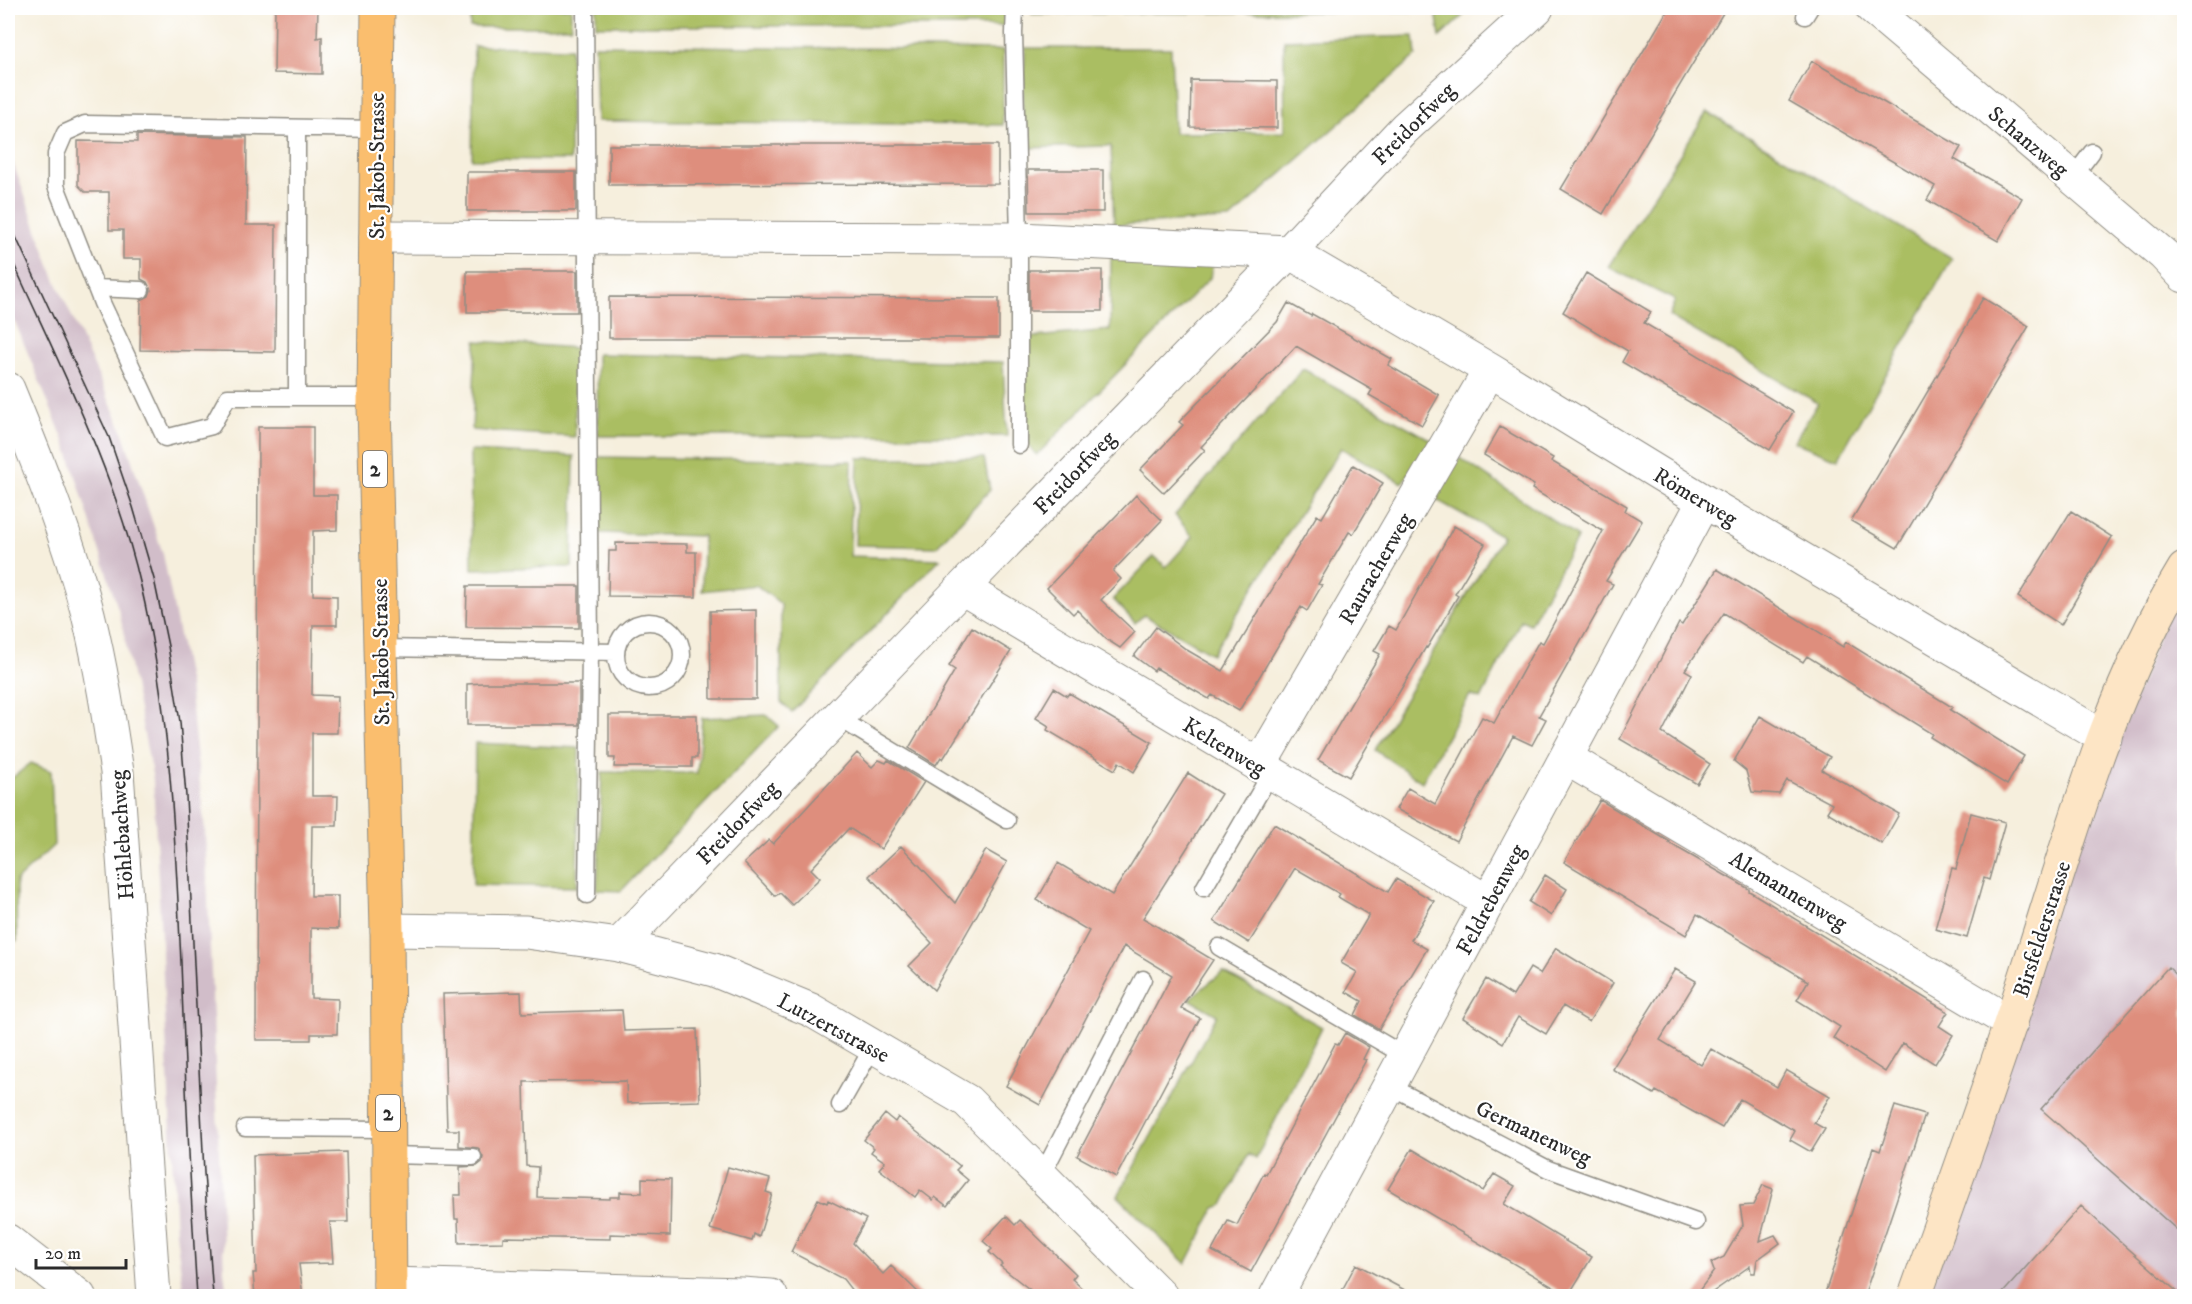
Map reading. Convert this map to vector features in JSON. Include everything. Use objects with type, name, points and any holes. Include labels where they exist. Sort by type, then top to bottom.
[{"type":"main road","name":"St. Jakob-Strasse","points":[[378,8],[374,397],[387,930],[390,1290]]},
{"type":"main road","name":"Birsfelderstrasse","points":[[1915,1296],[2011,1023],[2105,738],[2140,654],[2184,569]]},
{"type":"street","name":"Freidorfweg","points":[[619,945],[1289,252],[1405,128],[1537,8]]},
{"type":"street","name":"Schanzweg","points":[[1872,8],[2082,165],[2184,276]]},
{"type":"street","points":[[376,237],[1019,239],[1289,252]]},
{"type":"street","name":"Römerweg","points":[[1289,252],[2105,738]]},
{"type":"street","name":"Rauracherweg","points":[[1265,770],[1490,370]]},
{"type":"street","name":"Höhlebachweg","points":[[8,389],[63,531],[88,614],[116,762],[154,1296]]},
{"type":"street","name":"Feldrebenweg","points":[[1276,1296],[1704,501]]},
{"type":"street","name":"Keltenweg","points":[[962,588],[1488,902]]},
{"type":"street","name":"Alemannenweg","points":[[1566,758],[2011,1023]]},
{"type":"street","name":"Lutzertstrasse","points":[[387,930],[526,932],[619,945],[714,970],[811,1010],[967,1101],[1161,1296]]},
{"type":"street","points":[[8,1240],[79,1296]]},
{"type":"street","points":[[390,1290],[771,1296]]},
{"type":"lane","points":[[585,8],[590,651],[587,895]]},
{"type":"lane","points":[[1015,8],[1019,239],[1018,446]]},
{"type":"lane","points":[[374,397],[228,397],[212,426],[165,438],[96,288],[57,186],[56,154],[65,133],[85,124],[376,129]]},
{"type":"lane","points":[[297,128],[297,397]]},
{"type":"lane","points":[[96,288],[141,290]]},
{"type":"lane","points":[[380,648],[616,652]]},
{"type":"lane","points":[[837,717],[1007,820]]},
{"type":"lane","points":[[1204,888],[1265,770]]},
{"type":"lane","points":[[1219,947],[1406,1056]]},
{"type":"lane","points":[[1041,1177],[1143,979]]},
{"type":"lane","points":[[840,1105],[873,1047]]},
{"type":"lane","name":"Germanenweg","points":[[1390,1086],[1548,1168],[1696,1222]]},
{"type":"lane","points":[[245,1128],[389,1142],[473,1157]]},
{"type":"shaded area","points":[[8,149],[53,274],[120,425],[163,554],[189,685],[205,831],[224,1271],[227,1296],[184,1296],[176,1232],[153,779],[120,615],[67,448],[8,305]]},
{"type":"shaded area","points":[[2184,569],[2184,1296],[1915,1296],[2011,1023]]},
{"type":"green space","points":[[471,8],[571,8],[571,27],[470,27]]},
{"type":"green space","points":[[596,8],[1006,8],[1006,26],[596,26]]},
{"type":"green space","points":[[1032,8],[1471,8],[1440,37],[1436,11],[1032,14]]},
{"type":"green space","points":[[1414,36],[1416,56],[1230,219],[1114,225],[1111,146],[1021,148],[1025,48],[1171,48],[1174,133],[1285,132],[1284,40]]},
{"type":"green space","points":[[595,45],[1003,50],[1003,125],[597,121]]},
{"type":"green space","points":[[474,46],[571,48],[570,160],[472,159]]},
{"type":"green space","points":[[1707,112],[1952,258],[1838,459],[1794,442],[1818,403],[1669,316],[1675,300],[1608,267]]},
{"type":"green space","points":[[1111,254],[1214,258],[1210,278],[1037,455],[1023,440],[1025,338],[1110,330]]},
{"type":"green space","points":[[476,341],[576,348],[575,437],[472,430]]},
{"type":"green space","points":[[597,354],[1003,362],[1007,436],[598,436]]},
{"type":"green space","points":[[1303,369],[1433,441],[1402,483],[1341,448],[1212,654],[1144,615],[1135,623],[1113,599],[1154,556],[1166,567],[1193,537],[1175,515]]},
{"type":"green space","points":[[470,451],[574,456],[572,567],[472,569]]},
{"type":"green space","points":[[598,457],[852,461],[850,556],[940,559],[792,712],[781,702],[781,604],[756,585],[702,591],[703,536],[599,533]]},
{"type":"green space","points":[[858,458],[984,458],[990,490],[936,547],[855,545]]},
{"type":"green space","points":[[1460,458],[1578,537],[1530,624],[1521,620],[1481,699],[1470,695],[1422,782],[1375,750],[1502,536],[1433,498]]},
{"type":"green space","points":[[766,715],[779,726],[621,891],[597,890],[602,772],[697,773],[702,718]]},
{"type":"green space","points":[[475,743],[579,748],[577,887],[473,885]]},
{"type":"green space","points":[[31,763],[51,771],[54,845],[16,881],[17,941],[8,940],[8,781]]},
{"type":"green space","points":[[1223,972],[1322,1027],[1256,1159],[1249,1154],[1223,1205],[1215,1208],[1186,1264],[1118,1196],[1217,1015],[1189,999]]},
{"type":"building","points":[[275,8],[318,8],[317,38],[322,37],[322,74],[274,73]]},
{"type":"building","points":[[1669,8],[1726,8],[1603,214],[1561,189]]},
{"type":"building","points":[[1812,61],[1961,147],[1954,159],[2022,198],[1998,241],[1927,200],[1935,186],[1789,101]]},
{"type":"building","points":[[1191,80],[1277,81],[1277,128],[1190,127]]},
{"type":"building","points":[[137,135],[247,137],[246,225],[276,225],[275,352],[140,350],[141,300],[149,296],[151,290],[147,282],[141,279],[141,259],[123,259],[123,230],[109,230],[109,192],[85,192],[78,185],[78,141],[137,142]]},
{"type":"building","points":[[609,145],[998,145],[998,184],[609,185]]},
{"type":"building","points":[[1028,170],[1103,170],[1103,212],[1029,212]]},
{"type":"building","points":[[467,172],[576,172],[576,211],[467,211]]},
{"type":"building","points":[[1029,270],[1102,270],[1102,311],[1029,311]]},
{"type":"building","points":[[467,271],[577,271],[577,312],[467,312]]},
{"type":"building","points":[[1586,273],[1651,312],[1644,323],[1793,412],[1770,450],[1622,362],[1628,351],[1563,312]]},
{"type":"building","points":[[609,297],[999,298],[999,338],[609,338]]},
{"type":"building","points":[[1983,298],[2029,326],[1897,548],[1851,521]]},
{"type":"building","points":[[1288,303],[1392,359],[1388,365],[1439,395],[1422,425],[1369,395],[1372,390],[1296,346],[1201,447],[1205,450],[1164,493],[1140,470],[1183,425],[1179,422],[1277,322]]},
{"type":"building","points":[[258,427],[313,427],[313,495],[337,495],[337,530],[313,531],[313,595],[337,596],[337,625],[313,625],[312,695],[338,696],[337,733],[312,733],[312,796],[338,796],[337,826],[312,826],[311,896],[338,896],[338,929],[311,928],[311,998],[338,999],[337,1034],[311,1034],[311,1040],[256,1040]]},
{"type":"building","points":[[1500,427],[1553,458],[1551,461],[1627,506],[1625,511],[1642,521],[1606,581],[1613,584],[1539,716],[1546,719],[1532,745],[1513,736],[1456,841],[1396,809],[1408,788],[1435,804],[1482,717],[1494,723],[1539,641],[1543,643],[1603,531],[1532,489],[1534,485],[1484,455]]},
{"type":"building","points":[[1353,465],[1383,483],[1353,534],[1349,532],[1318,584],[1322,585],[1307,611],[1301,607],[1239,711],[1212,695],[1209,699],[1156,668],[1154,671],[1134,656],[1156,627],[1187,650],[1223,671],[1317,515],[1322,518]]},
{"type":"building","points":[[1136,495],[1162,520],[1113,571],[1121,579],[1101,600],[1135,632],[1120,648],[1106,639],[1077,610],[1073,614],[1047,588]]},
{"type":"building","points":[[2071,511],[2112,537],[2061,625],[2018,597]]},
{"type":"building","points":[[1454,526],[1485,544],[1455,594],[1458,596],[1349,777],[1318,760],[1380,654],[1374,651],[1389,626],[1396,630]]},
{"type":"building","points":[[616,543],[687,544],[687,552],[696,552],[696,597],[608,596],[609,551],[616,551]]},
{"type":"building","points":[[1717,569],[1843,647],[1846,642],[1952,707],[1950,710],[2024,756],[2007,785],[1930,737],[1932,734],[1807,656],[1803,662],[1724,613],[1685,670],[1692,674],[1662,733],[1710,764],[1697,784],[1620,739],[1679,623],[1682,625]]},
{"type":"building","points":[[467,586],[579,586],[579,628],[466,627]]},
{"type":"building","points":[[756,610],[756,699],[711,699],[710,611]]},
{"type":"building","points":[[972,627],[1011,651],[943,759],[941,757],[936,765],[909,748],[955,670],[949,666]]},
{"type":"building","points":[[579,683],[579,725],[467,725],[467,684]]},
{"type":"building","points":[[1054,688],[1067,696],[1069,693],[1152,742],[1134,772],[1119,762],[1115,770],[1047,730],[1049,726],[1036,718]]},
{"type":"building","points":[[609,715],[697,715],[697,758],[692,758],[692,767],[614,767],[615,758],[609,758]]},
{"type":"building","points":[[1760,716],[1830,757],[1822,770],[1899,814],[1882,844],[1827,812],[1832,804],[1787,780],[1779,794],[1752,792],[1746,771],[1734,761]]},
{"type":"building","points":[[857,753],[872,767],[879,760],[886,763],[888,760],[924,782],[881,849],[849,828],[811,869],[820,878],[792,905],[780,893],[775,896],[744,863],[769,840],[773,844]]},
{"type":"building","points":[[1188,773],[1221,794],[1143,918],[1213,960],[1181,1008],[1200,1018],[1116,1177],[1077,1156],[1172,975],[1124,946],[1040,1105],[1006,1086],[1089,931],[1037,900],[1058,863],[1112,895]]},
{"type":"building","points":[[1600,800],[1948,1012],[1939,1026],[1953,1035],[1935,1064],[1903,1043],[1885,1072],[1833,1038],[1840,1027],[1797,1000],[1808,981],[1697,914],[1686,935],[1564,862]]},
{"type":"building","points":[[1971,813],[2005,822],[1989,880],[1984,878],[1967,938],[1935,929],[1952,868],[1956,869]]},
{"type":"building","points":[[1274,824],[1388,892],[1396,879],[1434,901],[1411,940],[1427,949],[1379,1029],[1355,1015],[1362,1001],[1346,992],[1357,972],[1341,963],[1369,915],[1338,897],[1340,894],[1295,868],[1249,943],[1214,921]]},
{"type":"building","points":[[901,846],[955,903],[986,850],[1007,862],[934,990],[909,966],[932,943],[869,876]]},
{"type":"building","points":[[1545,875],[1567,889],[1551,916],[1529,902]]},
{"type":"building","points":[[1556,948],[1613,983],[1589,1022],[1563,1006],[1546,1034],[1518,1017],[1503,1043],[1463,1018],[1486,979],[1513,996],[1530,968],[1540,974]]},
{"type":"building","points":[[2168,967],[2184,982],[2184,1236],[2041,1109]]},
{"type":"building","points":[[1675,969],[1696,981],[1660,1040],[1701,1065],[1711,1049],[1777,1087],[1786,1070],[1830,1096],[1814,1123],[1825,1129],[1811,1152],[1790,1140],[1795,1131],[1740,1099],[1722,1128],[1656,1091],[1654,1094],[1612,1069]]},
{"type":"building","points":[[521,992],[522,1013],[622,1010],[624,1031],[697,1029],[700,1101],[627,1103],[626,1081],[524,1082],[526,1166],[538,1167],[537,1197],[610,1199],[610,1197],[620,1197],[620,1192],[642,1193],[642,1178],[671,1179],[670,1236],[610,1234],[610,1239],[503,1237],[503,1242],[459,1243],[454,1195],[461,1195],[460,1167],[477,1166],[482,1162],[483,1157],[478,1148],[459,1146],[459,1130],[447,1130],[443,994]]},
{"type":"building","points":[[1345,1033],[1369,1047],[1363,1059],[1366,1060],[1251,1272],[1212,1251],[1228,1221],[1237,1225],[1335,1044],[1338,1045]]},
{"type":"building","points":[[1895,1106],[1925,1115],[1864,1296],[1824,1296],[1873,1148],[1880,1151]]},
{"type":"building","points":[[885,1114],[895,1122],[898,1117],[960,1166],[956,1170],[968,1180],[947,1206],[935,1197],[933,1200],[920,1190],[915,1197],[879,1169],[885,1162],[871,1152],[874,1148],[864,1140]]},
{"type":"building","points":[[1412,1149],[1483,1191],[1494,1174],[1515,1186],[1504,1204],[1592,1257],[1568,1296],[1388,1189]]},
{"type":"building","points":[[346,1152],[348,1222],[330,1222],[333,1263],[299,1264],[303,1296],[255,1296],[253,1155]]},
{"type":"building","points":[[728,1167],[770,1179],[766,1192],[772,1194],[759,1237],[754,1234],[752,1241],[710,1229]]},
{"type":"building","points":[[1763,1185],[1773,1189],[1760,1241],[1775,1235],[1780,1243],[1757,1260],[1755,1273],[1751,1273],[1750,1266],[1707,1296],[1695,1296],[1714,1271],[1711,1263],[1724,1257],[1743,1225],[1740,1206],[1753,1205]]},
{"type":"building","points":[[818,1199],[827,1203],[828,1200],[866,1219],[853,1243],[883,1274],[891,1266],[922,1296],[856,1296],[843,1279],[791,1252]]},
{"type":"building","points":[[2081,1206],[2130,1250],[2182,1296],[2000,1296]]},
{"type":"building","points":[[1006,1216],[1015,1225],[1020,1220],[1076,1274],[1072,1279],[1090,1296],[1038,1296],[1000,1266],[1002,1264],[989,1252],[992,1249],[983,1241]]},
{"type":"building","points":[[1356,1264],[1416,1296],[1339,1296]]},
{"type":"tram line","points":[[8,220],[109,437],[154,579],[168,646],[180,722],[186,796],[204,1173],[213,1296]]},
{"type":"tram line","points":[[8,251],[83,416],[116,499],[130,542],[151,633],[170,773],[197,1296]]}]
